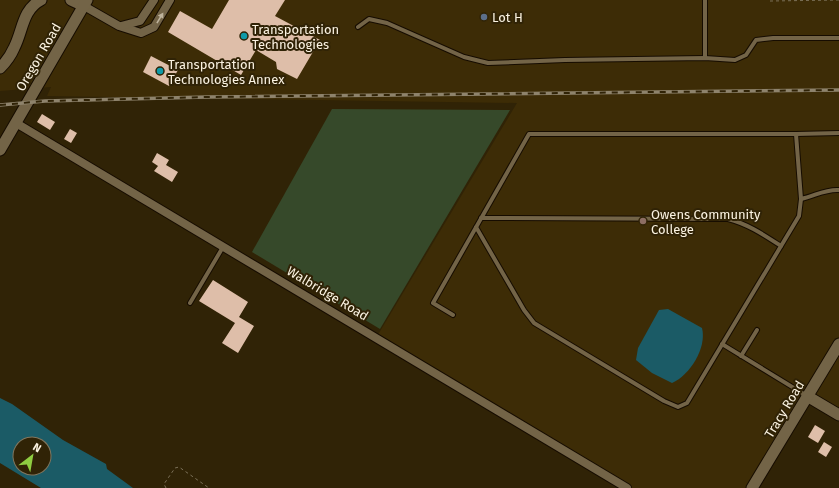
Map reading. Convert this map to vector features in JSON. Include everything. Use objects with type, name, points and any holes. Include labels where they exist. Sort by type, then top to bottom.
[{"type":"street","points":[[0,68],[15,47],[26,14],[31,7],[41,0]]},
{"type":"street","points":[[71,0],[86,3],[119,26],[141,33],[149,31],[154,27],[170,0]]},
{"type":"street","points":[[119,26],[140,21],[154,0]]},
{"type":"street","name":"Oregon Road","points":[[0,150],[86,3]]},
{"type":"street","name":"Walbridge Road","points":[[16,122],[627,488]]},
{"type":"street","name":"Tracy Road","points":[[752,488],[839,344]]},
{"type":"street","points":[[807,396],[839,415]]},
{"type":"lane","points":[[705,0],[705,58]]},
{"type":"lane","points":[[358,26],[369,18],[464,57],[488,63],[565,60],[705,58],[735,60],[746,55],[756,40],[773,38],[839,38]]},
{"type":"lane","points":[[453,315],[433,303],[529,134],[839,133]]},
{"type":"lane","points":[[476,227],[524,310],[534,323],[664,401],[678,407],[687,404],[799,216],[801,199],[796,134]]},
{"type":"lane","points":[[801,199],[811,197],[823,191],[839,190]]},
{"type":"lane","points":[[481,218],[728,219],[740,222],[760,232],[781,246]]},
{"type":"lane","points":[[190,303],[223,246]]},
{"type":"lane","points":[[741,356],[757,330]]},
{"type":"lane","points":[[722,344],[807,396]]},
{"type":"path","points":[[770,1],[839,0]]},
{"type":"path","points":[[166,488],[164,484],[175,468],[179,467],[209,488]]},
{"type":"shaded area","name":"Owens Community College","points":[[0,0],[839,0],[839,415],[808,396],[752,488],[627,488],[376,338],[517,103],[47,96],[51,87],[0,91]]},
{"type":"green space","points":[[332,109],[510,110],[380,329],[252,252]]},
{"type":"water","points":[[668,309],[702,328],[703,336],[702,344],[696,360],[685,374],[672,383],[652,373],[636,360],[638,348],[659,310]]},
{"type":"water","points":[[0,398],[12,404],[63,440],[106,464],[107,469],[133,488],[41,488],[21,476],[52,476],[52,436],[12,436],[12,470],[0,463]]},
{"type":"building","name":"Transportation Technologies","points":[[229,0],[285,0],[275,16],[320,40],[297,79],[277,69],[276,62],[256,50],[241,75],[168,32],[180,11],[212,29]]},
{"type":"building","name":"Transportation Technologies Annex","points":[[151,56],[178,70],[169,86],[143,72]]},
{"type":"building","points":[[42,114],[55,122],[50,130],[37,122]]},
{"type":"building","points":[[70,129],[77,133],[71,143],[64,139]]},
{"type":"building","points":[[157,153],[169,160],[166,165],[178,172],[172,182],[154,171],[158,166],[152,162]]},
{"type":"building","points":[[213,280],[248,302],[239,317],[254,326],[238,353],[222,343],[235,323],[199,301]]},
{"type":"building","points":[[815,425],[825,431],[818,443],[808,437]]},
{"type":"building","points":[[824,442],[832,447],[826,457],[818,452]]},
{"type":"railway","points":[[0,105],[45,101],[207,97],[839,90]]},
{"type":"place","name":"Lot H","points":[[484,17]]},
{"type":"place","name":"Transportation Technologies","points":[[244,36]]},
{"type":"place","name":"Transportation Technologies Annex","points":[[160,71]]},
{"type":"place","name":"Owens Community College","points":[[643,221]]}]
